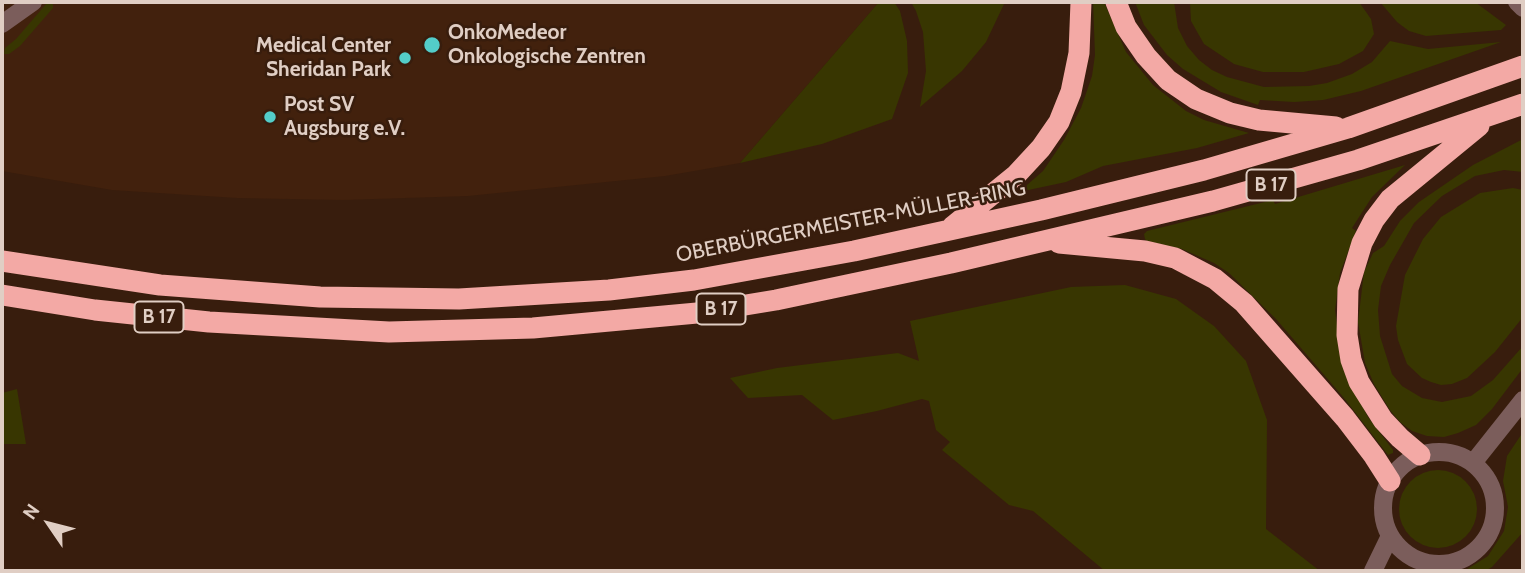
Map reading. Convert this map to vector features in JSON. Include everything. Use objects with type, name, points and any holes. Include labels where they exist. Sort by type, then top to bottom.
[{"type":"highway","points":[[947,230],[1016,175],[1041,148],[1059,122],[1071,92],[1079,53],[1081,2]]},
{"type":"highway","points":[[1116,2],[1126,27],[1146,56],[1168,80],[1196,99],[1230,113],[1259,120],[1349,128]]},
{"type":"highway","name":"OBERBÜRGERMEISTER-MÜLLER-RING","points":[[2,261],[160,285],[320,297],[459,299],[609,290],[694,280],[947,230],[1204,170],[1349,128],[1523,66]]},
{"type":"highway","name":"B 17","points":[[2,295],[95,310],[269,327],[389,331],[520,328],[710,311],[776,300],[1046,241],[1227,198],[1358,160],[1523,104]]},
{"type":"highway","points":[[1420,455],[1383,420],[1359,382],[1351,360],[1347,335],[1348,289],[1362,243],[1374,220],[1390,199],[1411,179],[1491,116]]},
{"type":"highway","points":[[1046,241],[1145,251],[1175,258],[1216,279],[1244,303],[1345,418],[1390,481]]},
{"type":"street","points":[[2,24],[33,2]]},
{"type":"street","points":[[1517,2],[1523,8]]},
{"type":"street","points":[[1473,463],[1523,400]]},
{"type":"street","points":[[1436,452],[1454,454],[1473,463],[1485,475],[1495,500],[1489,534],[1474,552],[1462,559],[1449,564],[1412,566],[1406,554],[1390,536],[1384,522],[1383,506],[1390,481],[1406,463],[1420,455],[1436,452]]},
{"type":"street","points":[[1373,571],[1390,536]]},
{"type":"shaded area","points":[[2,2],[879,2],[740,163],[665,176],[468,196],[343,200],[237,198],[112,190],[2,171]]},
{"type":"shaded area","points":[[879,2],[894,2],[900,11],[907,41],[908,73],[892,119],[822,144],[740,163]]},
{"type":"shaded area","points":[[911,2],[1005,2],[986,42],[962,71],[920,107],[926,71],[923,32]]},
{"type":"shaded area","points":[[1093,2],[1104,2],[1126,52],[1153,85],[1186,111],[1204,120],[1249,133],[1197,148],[1103,166],[1066,182],[1019,192],[1043,171],[1081,108],[1092,76],[1095,55]]},
{"type":"shaded area","points":[[1135,2],[1174,2],[1178,28],[1187,46],[1199,60],[1227,77],[1264,87],[1309,86],[1352,74],[1372,62],[1390,41],[1428,49],[1501,42],[1361,91],[1323,100],[1260,100],[1258,105],[1221,92],[1183,69],[1167,55],[1144,25]]},
{"type":"shaded area","points":[[1190,2],[1359,2],[1371,19],[1374,34],[1363,51],[1339,64],[1304,72],[1263,72],[1234,64],[1204,44],[1191,21]]},
{"type":"shaded area","points":[[1380,2],[1475,2],[1506,25],[1501,30],[1426,36],[1409,31],[1397,22]]},
{"type":"shaded area","points":[[47,3],[53,3],[53,8],[20,46],[9,54],[4,54],[5,48]]},
{"type":"shaded area","points":[[1523,139],[1523,172],[1504,170],[1475,176],[1442,196],[1414,223],[1381,286],[1378,310],[1380,336],[1392,374],[1402,386],[1422,398],[1442,402],[1471,396],[1493,380],[1523,346],[1523,368],[1492,409],[1476,425],[1444,437],[1427,436],[1412,431],[1390,410],[1365,363],[1358,322],[1364,272],[1373,253],[1384,246],[1400,221],[1419,202],[1473,165]]},
{"type":"shaded area","points":[[1405,165],[1372,197],[1352,228],[1356,231],[1340,273],[1335,310],[1343,369],[1368,417],[1393,450],[1393,453],[1388,455],[1344,398],[1276,319],[1229,273],[1182,249],[1147,241],[1144,234],[1147,231],[1273,200],[1275,204]]},
{"type":"shaded area","points":[[1513,188],[1523,190],[1523,317],[1495,352],[1467,378],[1441,385],[1422,378],[1407,364],[1398,340],[1396,326],[1405,275],[1423,239],[1441,217],[1480,193]]},
{"type":"shaded area","points":[[1125,285],[1176,299],[1214,326],[1246,361],[1267,420],[1266,529],[1320,571],[1105,571],[1033,511],[1009,505],[942,450],[950,442],[936,430],[929,401],[922,399],[833,420],[802,395],[748,398],[730,378],[777,368],[898,353],[919,361],[910,321],[1071,287]]},
{"type":"shaded area","points":[[17,389],[26,444],[2,444],[2,393]]},
{"type":"shaded area","points":[[1523,432],[1523,532],[1492,567],[1485,571],[1464,571],[1488,556],[1504,531],[1508,507],[1503,481],[1507,456]]},
{"type":"shaded area","points":[[1438,470],[1453,473],[1466,481],[1474,494],[1477,509],[1474,524],[1466,537],[1453,545],[1438,548],[1423,545],[1410,537],[1402,524],[1399,509],[1402,494],[1410,481],[1423,473]]},
{"type":"place","name":"OnkoMedeor Onkologische Zentren","points":[[432,45]]},
{"type":"place","name":"Medical Center Sheridan Park","points":[[405,58]]},
{"type":"place","name":"Post SV Augsburg e.V.","points":[[270,117]]}]
